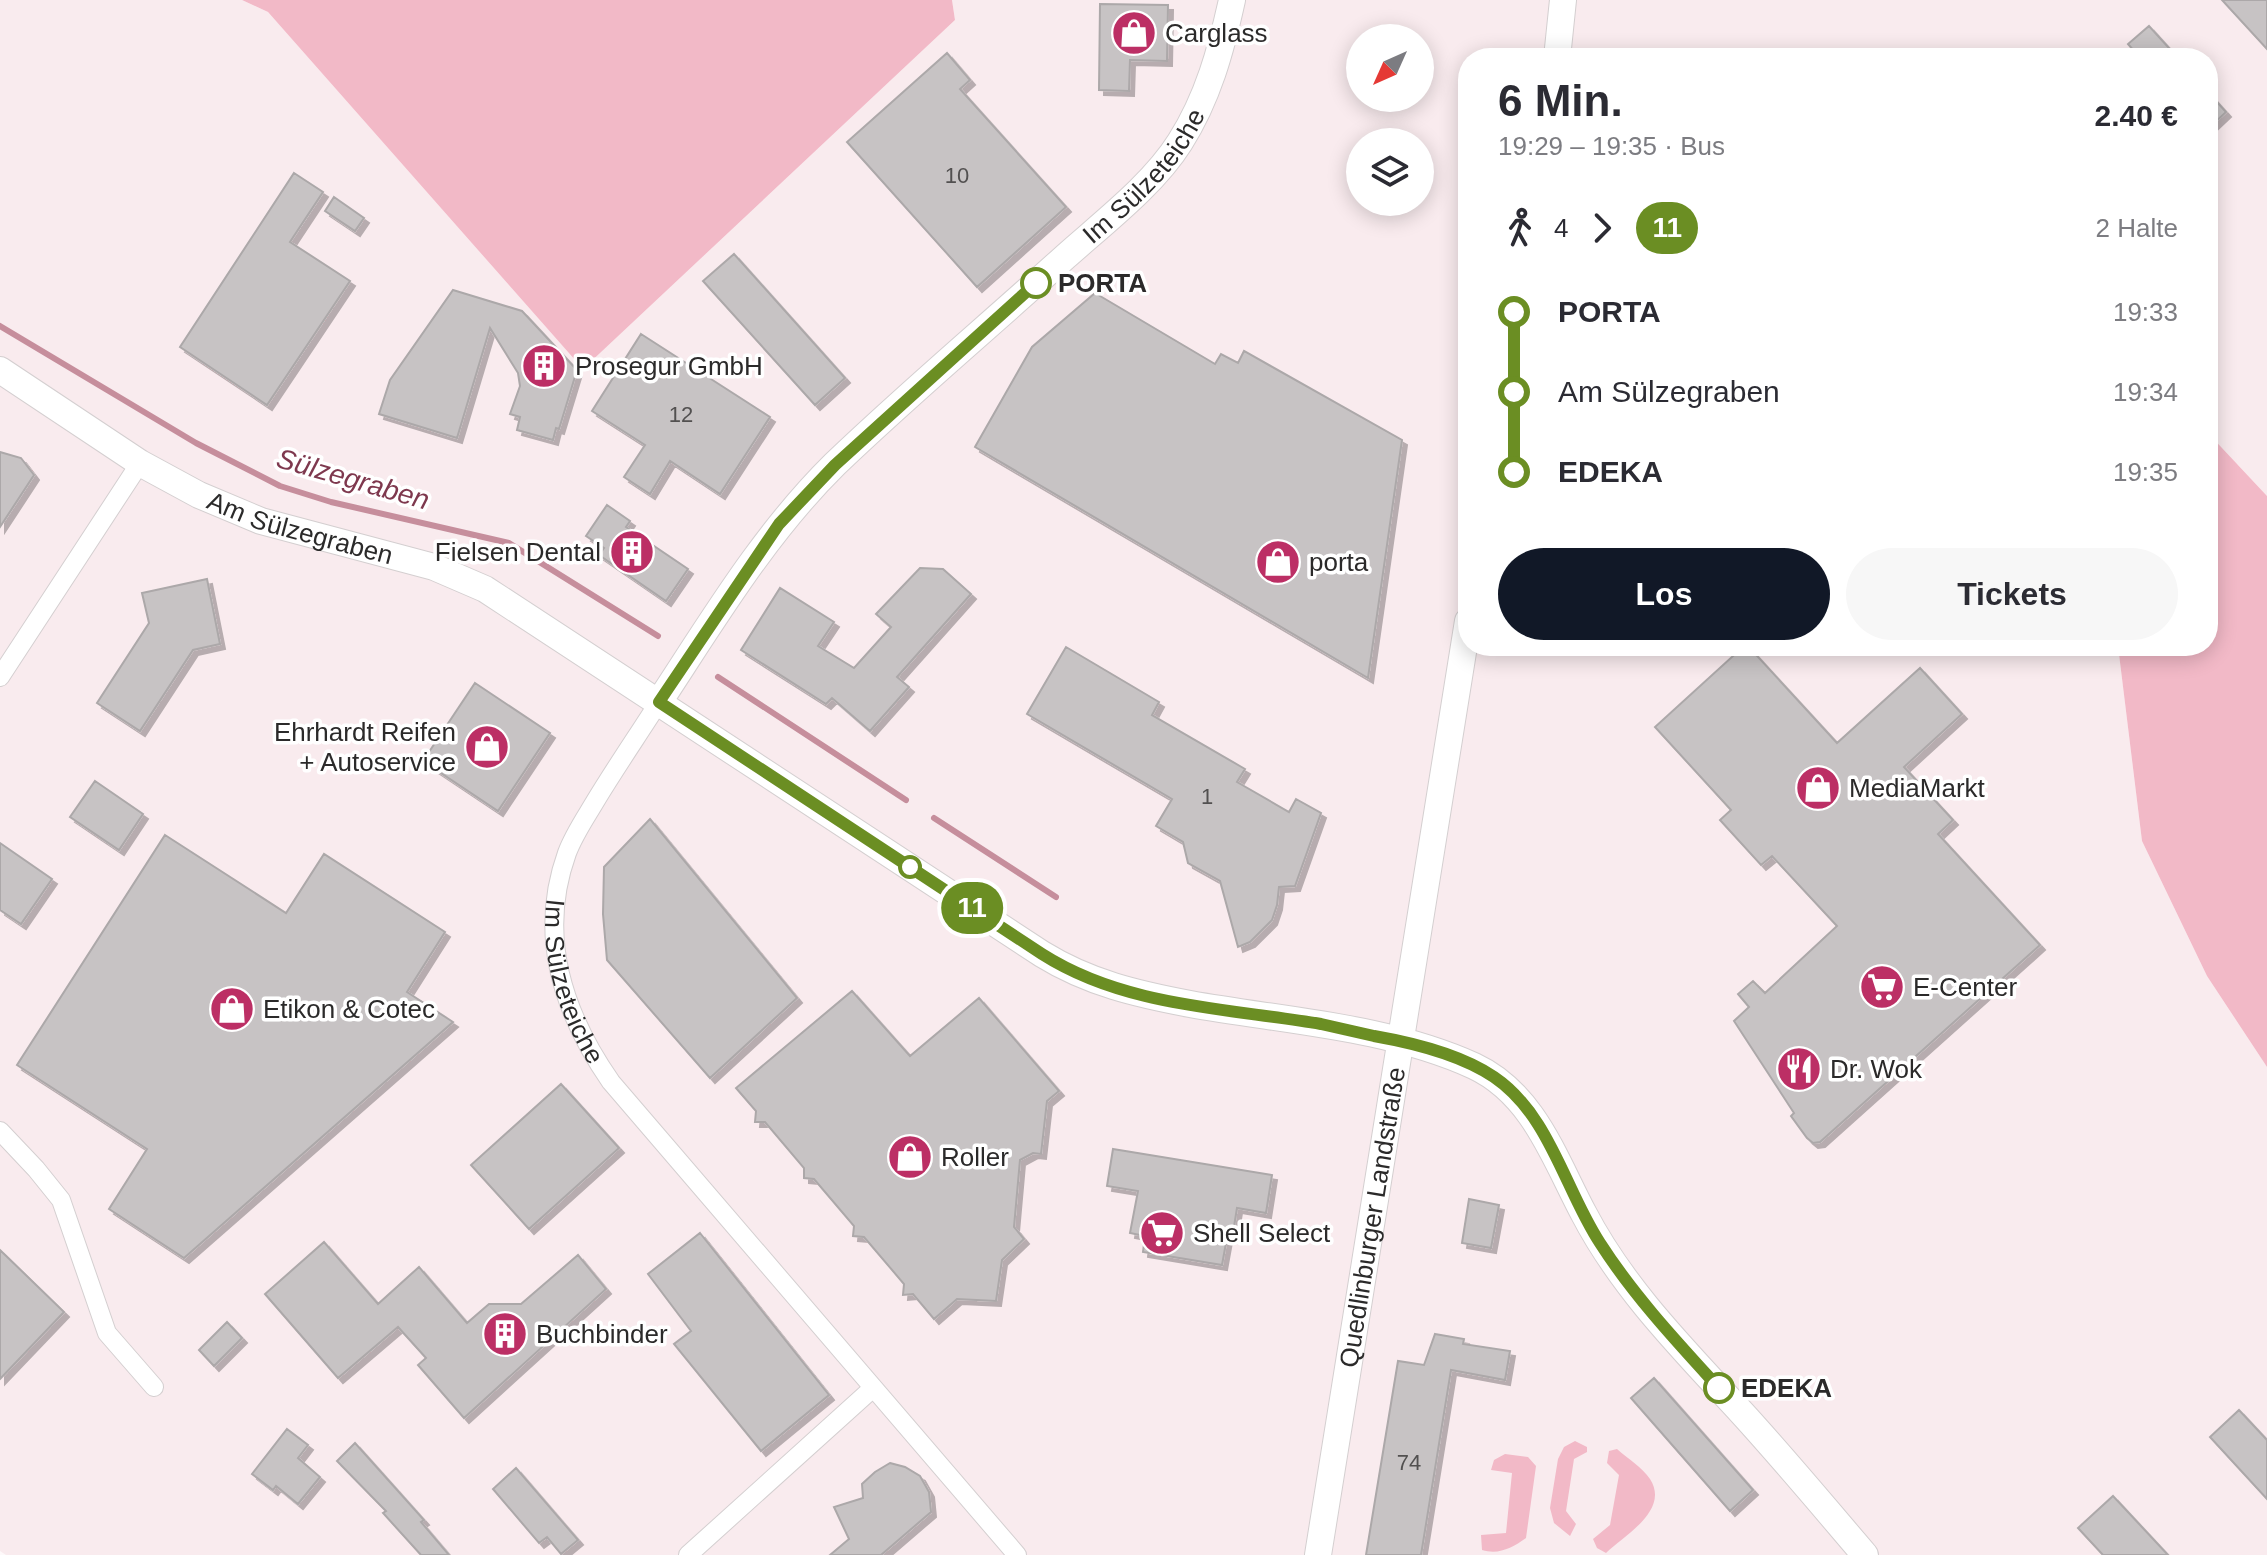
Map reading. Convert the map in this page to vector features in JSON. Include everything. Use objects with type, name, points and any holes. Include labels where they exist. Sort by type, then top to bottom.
[{"type":"street","name":"Im Sülzeteiche","points":[[1017,1555],[611,1082],[578,1030],[564,995],[557,965],[556,906],[567,853],[604,787],[779,524],[835,465],[1151,177],[1180,143],[1202,101],[1219,57],[1232,0]]},
{"type":"street","points":[[1558,48],[1563,0]]},
{"type":"street","name":"Am Sülzegraben","points":[[0,370],[140,463],[199,495],[261,521],[434,567],[485,589],[1042,954],[1082,976],[1143,995],[1400,1041],[1477,1067],[1500,1082],[1521,1102],[1540,1129],[1599,1241],[1618,1269],[1865,1555]]},
{"type":"street","points":[[0,677],[140,463]]},
{"type":"street","name":"Quedlinburger Landstraße","points":[[1318,1555],[1462,656]]},
{"type":"street","points":[[0,1131],[61,1200],[107,1333],[154,1387]]},
{"type":"street","points":[[688,1555],[873,1388]]},
{"type":"shaded area","points":[[0,0],[242,0],[268,12],[583,369],[955,20],[952,0],[2267,0],[2267,496],[2218,444],[2218,48],[1458,48],[1458,656],[2119,656],[2142,841],[2207,976],[2267,1067],[2267,1555],[6,1555],[0,1551]]},
{"type":"shaded area","points":[[242,0],[952,0],[955,20],[583,369],[268,12]]},
{"type":"shaded area","points":[[2218,444],[2267,496],[2267,1067],[2207,976],[2142,841],[2119,656],[2218,656]]},
{"type":"shaded area","points":[[1575,1441],[1587,1447],[1587,1452],[1574,1459],[1566,1511],[1576,1524],[1570,1536],[1554,1523],[1550,1508],[1558,1459],[1564,1447]]},
{"type":"shaded area","points":[[1617,1449],[1650,1479],[1655,1490],[1654,1501],[1643,1521],[1606,1553],[1597,1548],[1593,1539],[1610,1525],[1619,1475],[1607,1463],[1609,1451]]},
{"type":"shaded area","points":[[1505,1454],[1528,1457],[1536,1466],[1526,1538],[1505,1550],[1482,1550],[1481,1535],[1506,1533],[1512,1473],[1491,1470],[1494,1460]]},
{"type":"building","points":[[2222,0],[2267,0],[2267,49]]},
{"type":"building","name":"Carglass","points":[[1100,4],[1168,5],[1167,61],[1130,60],[1129,91],[1099,90]]},
{"type":"building","points":[[2149,26],[2169,48],[2131,48],[2128,44]]},
{"type":"building","points":[[947,53],[970,80],[960,89],[1066,207],[977,287],[847,142]]},
{"type":"building","points":[[2218,103],[2226,112],[2218,120]]},
{"type":"building","points":[[294,173],[323,192],[290,242],[350,281],[267,405],[180,347]]},
{"type":"building","points":[[334,197],[364,218],[355,231],[325,211]]},
{"type":"building","points":[[734,254],[845,378],[815,405],[703,281]]},
{"type":"building","name":"Prosegur GmbH","points":[[453,290],[522,311],[577,370],[553,440],[517,430],[520,417],[510,414],[520,386],[518,373],[490,328],[457,438],[379,414],[390,380]]},
{"type":"building","name":"porta","points":[[1095,293],[1215,364],[1221,354],[1238,363],[1244,351],[1402,440],[1368,678],[975,447],[1032,347]]},
{"type":"building","points":[[641,334],[770,417],[720,494],[670,461],[650,494],[624,477],[645,445],[592,411]]},
{"type":"building","points":[[0,452],[21,458],[34,475],[0,527]]},
{"type":"building","name":"Fielsen Dental","points":[[607,505],[630,521],[626,527],[688,569],[666,601],[599,555],[604,548],[586,536]]},
{"type":"building","points":[[920,568],[943,569],[971,594],[897,677],[909,687],[870,731],[832,698],[826,704],[741,650],[780,588],[834,622],[818,646],[854,668],[891,627],[876,614]]},
{"type":"building","points":[[207,579],[220,644],[193,650],[140,731],[97,703],[149,623],[142,593]]},
{"type":"building","points":[[1066,647],[1159,702],[1152,715],[1245,769],[1237,782],[1289,812],[1296,799],[1321,813],[1295,886],[1279,887],[1272,920],[1250,942],[1238,947],[1220,881],[1188,863],[1183,842],[1156,826],[1172,799],[1027,714]]},
{"type":"building","points":[[1733,656],[1757,656],[1837,743],[1920,668],[1962,714],[1904,767],[1953,820],[1938,834],[2040,945],[1820,1142],[1813,1143],[1807,1138],[1791,1116],[1794,1113],[1734,1021],[1749,1007],[1738,994],[1753,981],[1765,993],[1837,926],[1772,856],[1761,865],[1720,820],[1731,810],[1655,727]]},
{"type":"building","name":"Ehrhardt Reifen + Autoservice","points":[[475,683],[550,733],[498,811],[423,761]]},
{"type":"building","points":[[95,781],[143,814],[119,850],[70,817]]},
{"type":"building","points":[[650,819],[797,998],[710,1078],[607,960],[603,914],[604,867]]},
{"type":"building","points":[[165,835],[286,913],[324,854],[445,932],[407,992],[453,1022],[184,1258],[109,1209],[147,1149],[17,1065]]},
{"type":"building","points":[[0,843],[52,879],[21,924],[0,910]]},
{"type":"building","name":"Roller","points":[[852,991],[910,1056],[979,998],[1059,1091],[1047,1101],[1041,1154],[1033,1153],[1020,1160],[1014,1227],[1024,1239],[1002,1260],[996,1301],[957,1299],[934,1319],[913,1294],[903,1295],[904,1284],[864,1237],[853,1236],[854,1226],[814,1179],[804,1178],[804,1168],[765,1122],[755,1122],[756,1111],[736,1088]]},
{"type":"building","points":[[561,1084],[619,1148],[529,1229],[471,1165]]},
{"type":"building","points":[[1113,1149],[1272,1175],[1266,1213],[1237,1208],[1233,1233],[1228,1232],[1222,1265],[1143,1252],[1145,1236],[1130,1233],[1138,1191],[1107,1186]]},
{"type":"building","points":[[1469,1199],[1499,1205],[1491,1248],[1462,1243]]},
{"type":"building","points":[[700,1233],[829,1395],[761,1451],[674,1344],[691,1331],[648,1274]]},
{"type":"building","points":[[324,1242],[378,1304],[419,1267],[467,1323],[489,1304],[521,1304],[578,1255],[606,1289],[464,1418],[418,1365],[426,1358],[398,1327],[338,1378],[265,1294]]},
{"type":"building","points":[[0,1250],[64,1312],[0,1379]]},
{"type":"building","points":[[227,1322],[242,1338],[214,1366],[199,1350]]},
{"type":"building","points":[[1435,1334],[1464,1339],[1463,1344],[1510,1351],[1505,1380],[1451,1370],[1421,1555],[1366,1555],[1398,1361],[1424,1365]]},
{"type":"building","points":[[1654,1378],[1753,1490],[1730,1511],[1631,1398]]},
{"type":"building","points":[[2239,1410],[2267,1440],[2267,1499],[2210,1437]]},
{"type":"building","points":[[287,1429],[308,1445],[298,1458],[320,1477],[298,1504],[276,1486],[273,1490],[252,1474]]},
{"type":"building","points":[[355,1443],[424,1520],[421,1522],[449,1555],[421,1555],[383,1513],[386,1511],[337,1461]]},
{"type":"building","points":[[890,1463],[920,1476],[929,1492],[931,1512],[881,1555],[830,1555],[849,1539],[834,1507],[863,1498],[862,1484]]},
{"type":"building","points":[[516,1468],[578,1540],[561,1554],[547,1537],[539,1543],[493,1489]]},
{"type":"building","points":[[2113,1496],[2168,1555],[2103,1555],[2078,1528]]},
{"type":"waterway","name":"Sülzegraben","points":[[0,326],[196,443],[280,486],[331,502],[509,543],[658,636]]},
{"type":"waterway","name":"Sülzegraben","points":[[718,677],[906,800]]},
{"type":"waterway","name":"Sülzegraben","points":[[934,818],[1056,897]]},
{"type":"bus line","name":"11","points":[[1036,283],[835,465],[779,524],[659,702],[1042,954],[1082,976],[1143,995],[1400,1041],[1464,1062],[1493,1076],[1530,1113],[1584,1215],[1618,1269],[1719,1388]]},
{"type":"place","name":"Carglass","points":[[1134,33]]},
{"type":"place","name":"PORTA","points":[[1036,283]]},
{"type":"place","name":"Prosegur GmbH","points":[[544,366]]},
{"type":"place","name":"Fielsen Dental","points":[[632,552]]},
{"type":"place","name":"porta","points":[[1278,562]]},
{"type":"place","name":"Ehrhardt Reifen + Autoservice","points":[[487,747]]},
{"type":"place","name":"MediaMarkt","points":[[1818,788]]},
{"type":"place","name":"E-Center","points":[[1882,987]]},
{"type":"place","name":"Etikon & Cotec","points":[[232,1009]]},
{"type":"place","name":"Dr. Wok","points":[[1799,1069]]},
{"type":"place","name":"Roller","points":[[910,1157]]},
{"type":"place","name":"Shell Select","points":[[1162,1233]]},
{"type":"place","name":"Buchbinder","points":[[505,1334]]},
{"type":"place","name":"EDEKA","points":[[1719,1388]]}]
